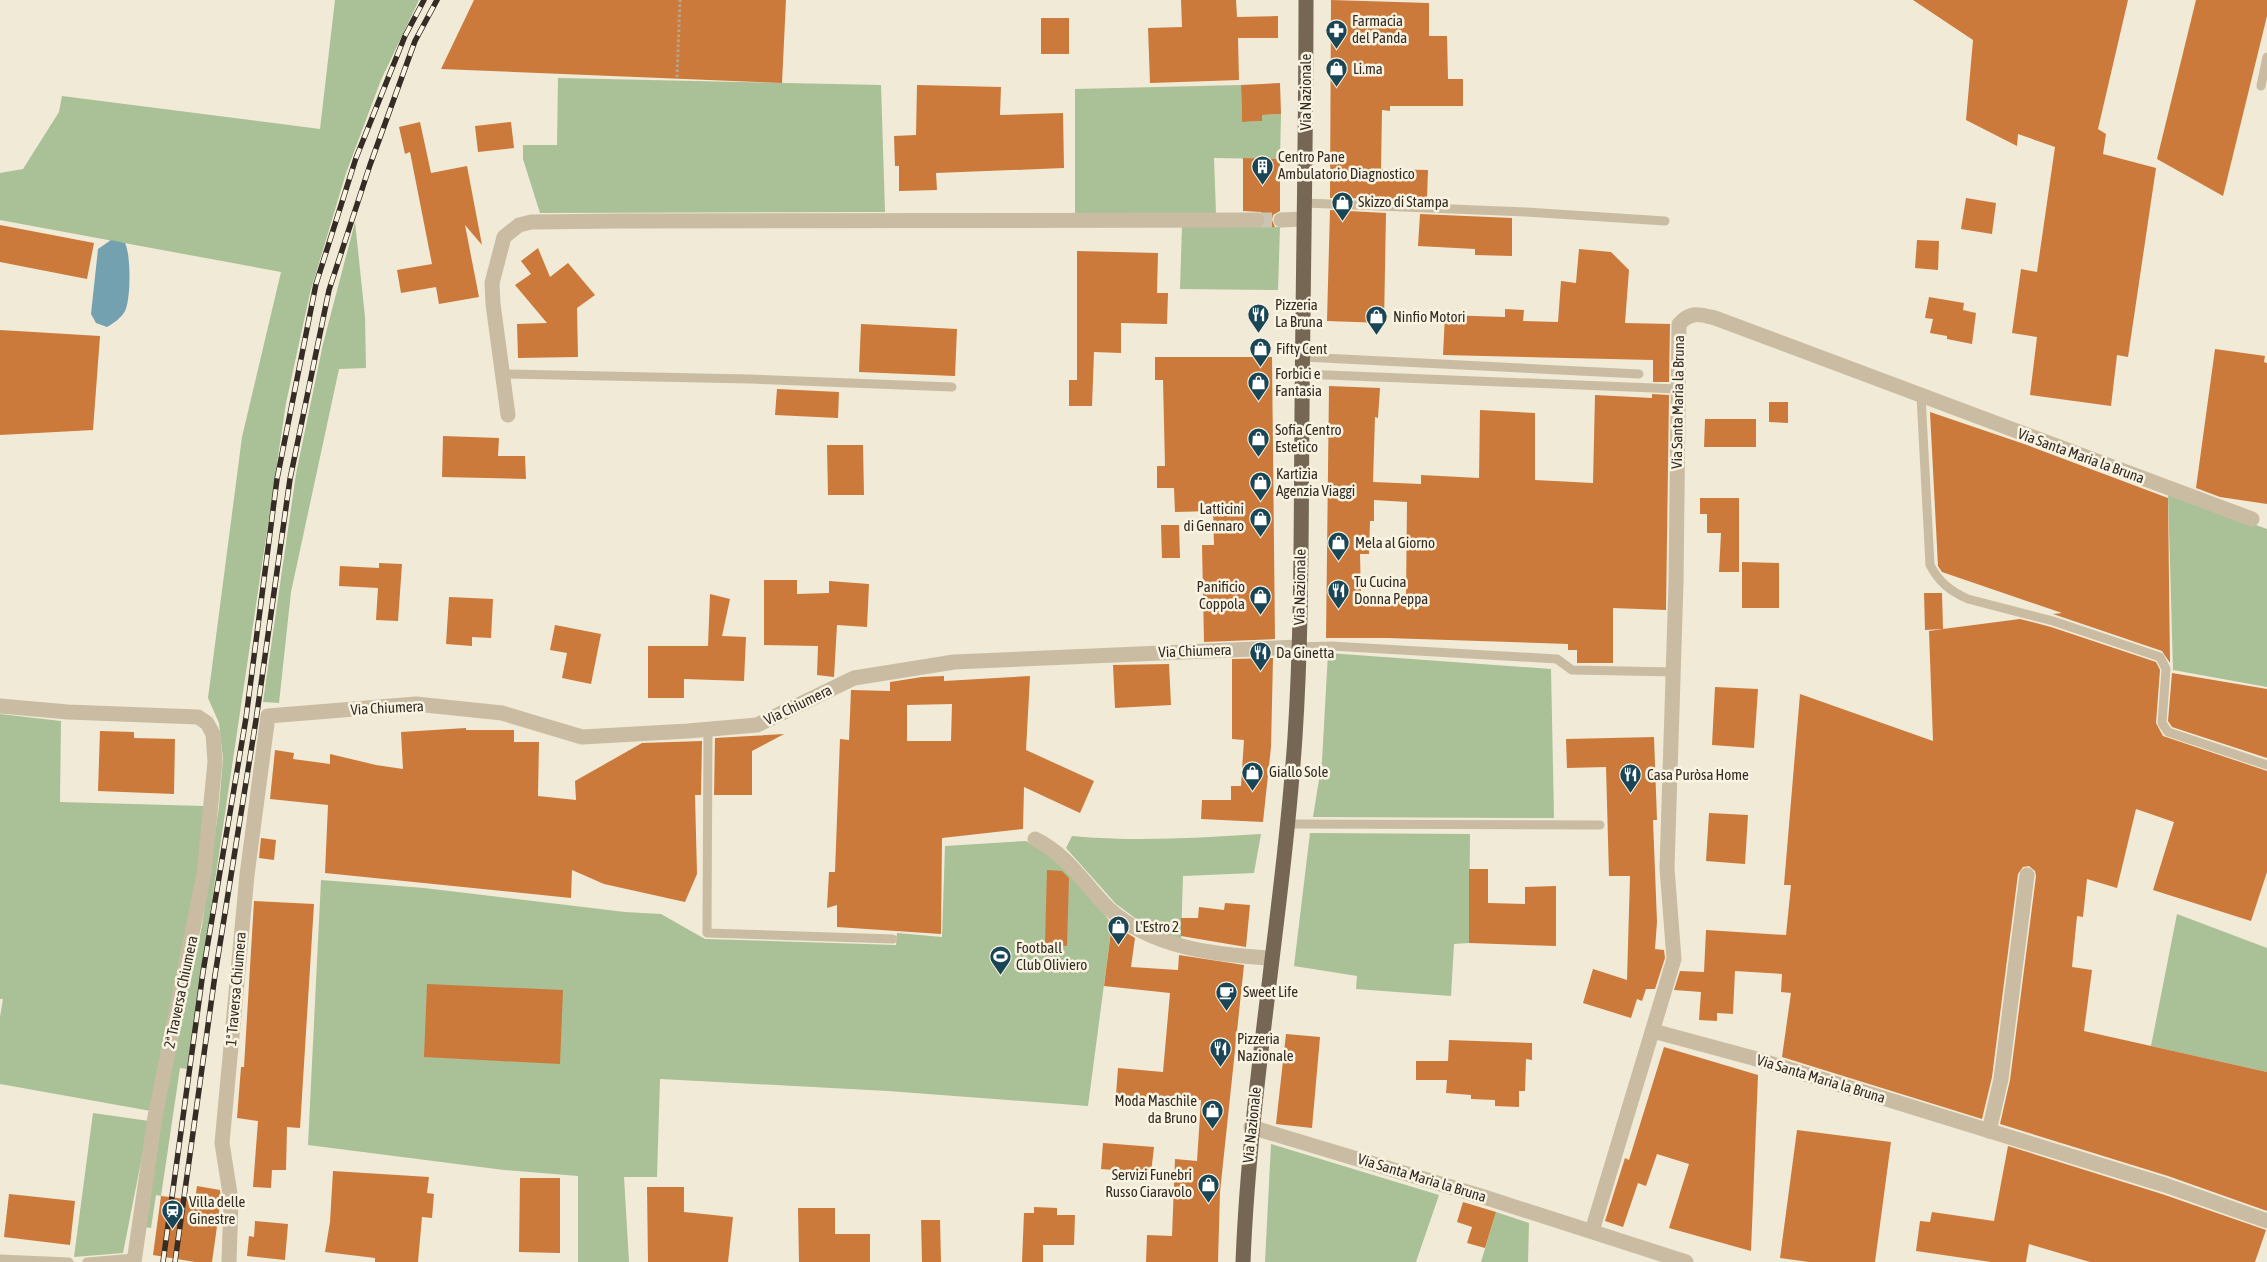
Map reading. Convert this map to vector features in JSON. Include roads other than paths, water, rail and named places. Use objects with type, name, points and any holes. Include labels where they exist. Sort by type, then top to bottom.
[{"type":"main road","name":"Via Nazionale","points":[[1243,1262],[1246,1180],[1287,824],[1299,647],[1306,0]]},
{"type":"street","points":[[1281,220],[1304,219]]},
{"type":"street","points":[[508,415],[493,304],[492,283],[504,237],[519,225],[531,222],[1257,220]]},
{"type":"street","name":"Via Santa Maria la Bruna","points":[[1592,1231],[1674,959],[1667,868],[1674,672],[1679,324],[1687,316],[1696,313],[1715,318],[2252,519]]},
{"type":"street","name":"Via Chiumera","points":[[268,716],[416,704],[502,712],[582,737],[708,729],[757,725],[854,678],[920,666],[954,662],[1299,647]]},
{"type":"street","name":"2ª Traversa Chiumera","points":[[0,706],[68,712],[198,717],[207,723],[213,734],[215,762],[204,874],[155,1117],[134,1260]]},
{"type":"street","name":"1ª Traversa Chiumera","points":[[229,1262],[231,1200],[222,1142],[247,875],[268,716]]},
{"type":"street","points":[[1035,839],[1053,848],[1110,909],[1149,935],[1189,948],[1271,958]]},
{"type":"street","points":[[1989,1131],[2001,1079],[2027,875]]},
{"type":"street","name":"Via Santa Maria la Bruna","points":[[1653,1031],[1753,1058],[2165,1185],[2267,1221]]},
{"type":"street","name":"Via Santa Maria la Bruna","points":[[1251,1127],[1592,1231],[1686,1262]]},
{"type":"lane","points":[[2261,86],[2267,58]]},
{"type":"lane","points":[[1305,203],[1526,212],[1665,222]]},
{"type":"lane","points":[[1303,357],[1639,374]]},
{"type":"lane","points":[[502,374],[750,379],[952,387]]},
{"type":"lane","points":[[1302,374],[1678,389]]},
{"type":"lane","points":[[1921,396],[1930,565],[1938,580],[1955,593],[1968,599],[2053,620],[2160,657],[2166,668],[2162,723],[2168,732],[2267,765]]},
{"type":"lane","points":[[1299,647],[1331,646],[1557,658],[1572,670],[1674,672]]},
{"type":"lane","points":[[708,729],[707,933],[893,939]]},
{"type":"lane","points":[[1287,824],[1600,825]]},
{"type":"lane","points":[[0,1259],[69,1262]]},
{"type":"lane","points":[[87,1262],[134,1260]]},
{"type":"water","points":[[111,240],[125,243],[129,266],[129,287],[125,311],[107,327],[96,323],[91,314],[98,249]]},
{"type":"tunnel","points":[[1257,220],[1281,220]]},
{"type":"railway","points":[[163,1262],[203,972],[246,718],[277,479],[316,284],[356,158],[405,36],[424,0]]},
{"type":"railway","points":[[175,1262],[215,975],[256,720],[290,479],[329,290],[370,165],[415,41],[437,0]]},
{"type":"place","name":"Farmacia del Panda","points":[[1336,49]]},
{"type":"place","name":"Li.ma","points":[[1337,88]]},
{"type":"place","name":"Centro Pane Ambulatorio Diagnostico","points":[[1262,185]]},
{"type":"place","name":"Skizzo di Stampa","points":[[1342,221]]},
{"type":"place","name":"Pizzeria La Bruna","points":[[1259,333]]},
{"type":"place","name":"Ninfio Motori","points":[[1377,336]]},
{"type":"place","name":"Fifty Cent","points":[[1260,368]]},
{"type":"place","name":"Forbici e Fantasia","points":[[1259,402]]},
{"type":"place","name":"Sofia Centro Estetico","points":[[1259,458]]},
{"type":"place","name":"Kartizia Agenzia Viaggi","points":[[1260,502]]},
{"type":"place","name":"Latticini di Gennaro","points":[[1260,537]]},
{"type":"place","name":"Mela al Giorno","points":[[1339,562]]},
{"type":"place","name":"Tu Cucina Donna Peppa","points":[[1338,610]]},
{"type":"place","name":"Panificio Coppola","points":[[1261,615]]},
{"type":"place","name":"Da Ginetta","points":[[1260,672]]},
{"type":"place","name":"Giallo Sole","points":[[1253,791]]},
{"type":"place","name":"Casa Puròsa Home","points":[[1631,794]]},
{"type":"place","name":"L'Estro 2","points":[[1119,946]]},
{"type":"place","name":"Football Club Oliviero","points":[[1000,976]]},
{"type":"place","name":"Sweet Life","points":[[1227,1011]]},
{"type":"place","name":"Pizzeria Nazionale","points":[[1221,1067]]},
{"type":"place","name":"Moda Maschile da Bruno","points":[[1213,1129]]},
{"type":"place","name":"Servizi Funebri Russo Ciaravolo","points":[[1208,1203]]},
{"type":"place","name":"Villa delle Ginestre","points":[[173,1230]]}]
